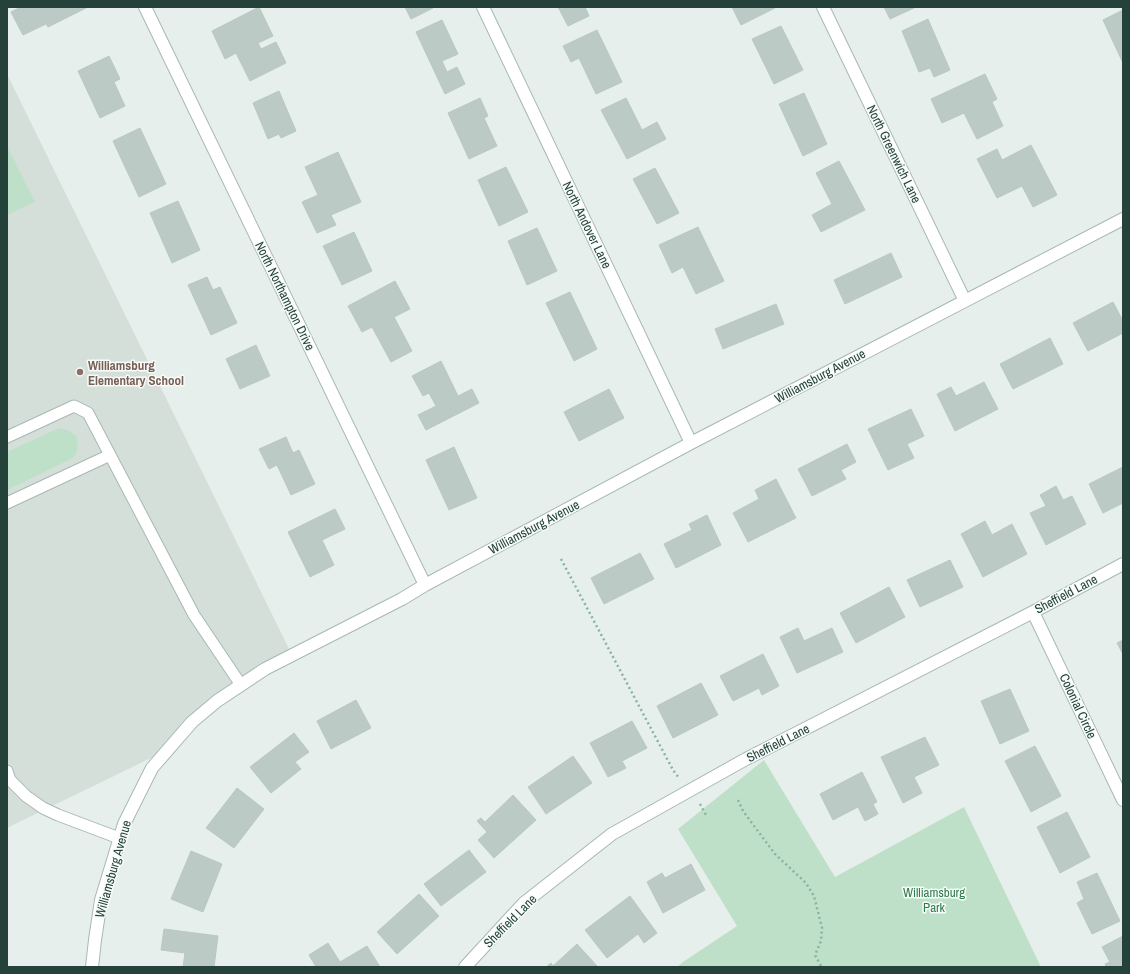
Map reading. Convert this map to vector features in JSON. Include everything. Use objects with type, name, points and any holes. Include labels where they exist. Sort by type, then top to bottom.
[{"type":"street","name":"North Northampton Drive","points":[[145,7],[425,585]]},
{"type":"street","name":"North Andover Lane","points":[[483,7],[692,443]]},
{"type":"street","name":"North Greenwich Lane","points":[[823,7],[965,301]]},
{"type":"street","name":"Williamsburg Avenue","points":[[92,967],[101,900],[124,824],[152,768],[192,722],[217,701],[265,669],[402,599],[425,585],[692,443],[1123,219]]},
{"type":"street","name":"Sheffield Lane","points":[[465,967],[524,903],[612,834],[746,759],[1033,612],[1123,564]]},
{"type":"street","name":"Colonial Circle","points":[[1033,612],[1123,800]]},
{"type":"lane","points":[[7,437],[74,406],[88,413],[194,615],[241,685]]},
{"type":"lane","points":[[7,503],[110,455]]},
{"type":"lane","points":[[7,771],[10,780],[26,796],[43,808],[119,838]]},
{"type":"path","points":[[561,559],[673,770],[681,781],[691,789],[706,815]]},
{"type":"path","points":[[738,800],[743,811],[775,854],[806,883],[814,896],[822,928],[821,941],[815,955],[821,966],[820,967]]},
{"type":"shaded area","name":"Williamsburg Elementary School","points":[[7,74],[290,651],[202,705],[153,757],[7,828]]},
{"type":"green space","points":[[7,146],[35,202],[7,215]]},
{"type":"green space","points":[[59,428],[68,430],[77,437],[78,448],[73,458],[7,490],[7,452]]},
{"type":"green space","name":"Williamsburg Park","points":[[764,760],[835,877],[964,807],[1041,967],[677,967],[737,926],[678,829]]},
{"type":"building","points":[[21,7],[88,7],[48,27],[46,24],[23,35],[11,12]]},
{"type":"building","points":[[259,7],[273,36],[258,43],[261,49],[276,42],[286,63],[250,81],[236,53],[225,59],[212,31]]},
{"type":"building","points":[[405,7],[433,7],[433,8],[411,19]]},
{"type":"building","points":[[558,7],[585,7],[589,16],[568,26]]},
{"type":"building","points":[[732,7],[774,7],[775,8],[741,25]]},
{"type":"building","points":[[884,7],[913,7],[914,8],[890,19]]},
{"type":"building","points":[[1123,10],[1123,63],[1103,20]]},
{"type":"building","points":[[928,19],[950,70],[934,77],[930,68],[919,72],[902,31]]},
{"type":"building","points":[[442,20],[458,54],[442,61],[447,72],[457,67],[465,84],[445,94],[416,32]]},
{"type":"building","points":[[781,26],[803,70],[774,84],[752,39]]},
{"type":"building","points":[[597,30],[622,82],[596,94],[579,58],[571,62],[563,46]]},
{"type":"building","points":[[109,56],[120,79],[114,82],[125,106],[100,118],[78,71]]},
{"type":"building","points":[[985,74],[997,99],[992,102],[1003,126],[977,139],[964,113],[942,123],[931,99]]},
{"type":"building","points":[[279,91],[296,131],[281,138],[279,134],[268,139],[253,103]]},
{"type":"building","points":[[804,93],[827,144],[803,156],[779,104]]},
{"type":"building","points":[[480,98],[488,116],[484,118],[497,146],[469,159],[448,113]]},
{"type":"building","points":[[626,98],[642,130],[657,122],[666,139],[627,159],[601,110]]},
{"type":"building","points":[[140,128],[166,184],[139,197],[113,141]]},
{"type":"building","points":[[1031,145],[1057,195],[1033,207],[1022,186],[997,198],[977,159],[997,149],[1002,160]]},
{"type":"building","points":[[338,152],[361,202],[331,215],[336,225],[317,233],[302,202],[318,195],[305,167]]},
{"type":"building","points":[[839,161],[865,210],[821,232],[812,215],[832,204],[816,173]]},
{"type":"building","points":[[506,167],[528,212],[499,226],[478,180]]},
{"type":"building","points":[[655,168],[679,213],[657,224],[633,179]]},
{"type":"building","points":[[178,201],[200,250],[172,263],[150,213]]},
{"type":"building","points":[[698,227],[724,281],[696,294],[683,267],[672,273],[659,245]]},
{"type":"building","points":[[537,228],[557,271],[527,285],[508,241]]},
{"type":"building","points":[[354,232],[372,271],[342,285],[323,246]]},
{"type":"building","points":[[891,253],[902,277],[845,304],[834,280]]},
{"type":"building","points":[[207,277],[213,290],[220,287],[237,323],[211,335],[188,285]]},
{"type":"building","points":[[395,281],[410,309],[394,317],[412,351],[391,362],[372,327],[362,332],[348,306]]},
{"type":"building","points":[[570,292],[597,349],[574,361],[546,303]]},
{"type":"building","points":[[1113,302],[1123,321],[1123,333],[1088,351],[1073,323]]},
{"type":"building","points":[[776,304],[784,324],[723,349],[715,329]]},
{"type":"building","points":[[1050,338],[1063,364],[1013,389],[1000,364]]},
{"type":"building","points":[[256,345],[270,376],[240,389],[226,359]]},
{"type":"building","points":[[441,361],[458,396],[472,389],[479,403],[426,430],[418,415],[436,406],[429,393],[423,396],[412,376]]},
{"type":"building","points":[[984,382],[998,409],[955,431],[937,394],[951,387],[956,396]]},
{"type":"building","points":[[609,389],[624,418],[579,441],[564,412]]},
{"type":"building","points":[[911,409],[924,436],[907,444],[914,458],[888,470],[868,429]]},
{"type":"building","points":[[286,437],[293,453],[299,450],[315,484],[291,495],[277,465],[269,469],[259,449]]},
{"type":"building","points":[[847,444],[856,462],[841,470],[846,479],[812,496],[798,469]]},
{"type":"building","points":[[454,447],[477,498],[449,510],[426,460]]},
{"type":"building","points":[[1123,467],[1123,503],[1103,513],[1089,484]]},
{"type":"building","points":[[776,479],[796,518],[748,542],[733,513],[759,499],[755,490]]},
{"type":"building","points":[[1056,486],[1063,500],[1072,496],[1086,524],[1046,545],[1030,513],[1046,506],[1040,495]]},
{"type":"building","points":[[335,509],[345,529],[322,540],[334,565],[310,577],[288,532]]},
{"type":"building","points":[[707,515],[721,545],[676,568],[664,544],[692,530],[689,524]]},
{"type":"building","points":[[985,521],[992,535],[1012,524],[1027,554],[983,577],[961,534]]},
{"type":"building","points":[[640,553],[654,579],[604,604],[591,578]]},
{"type":"building","points":[[950,560],[963,587],[920,607],[907,580]]},
{"type":"building","points":[[889,587],[905,617],[856,643],[840,613]]},
{"type":"building","points":[[798,628],[804,641],[832,628],[843,652],[797,673],[780,637]]},
{"type":"building","points":[[1123,640],[1123,654],[1117,643]]},
{"type":"building","points":[[763,654],[779,686],[762,695],[759,688],[733,701],[720,676]]},
{"type":"building","points":[[701,683],[718,715],[673,738],[657,706]]},
{"type":"building","points":[[1010,689],[1029,731],[1000,744],[981,701]]},
{"type":"building","points":[[356,700],[371,728],[331,749],[317,721]]},
{"type":"building","points":[[632,721],[647,748],[622,761],[626,768],[608,777],[590,743]]},
{"type":"building","points":[[294,733],[309,752],[295,762],[301,769],[271,793],[250,767]]},
{"type":"building","points":[[925,737],[939,765],[914,777],[922,793],[903,803],[881,757]]},
{"type":"building","points":[[1035,746],[1061,796],[1031,812],[1005,761]]},
{"type":"building","points":[[573,756],[592,783],[546,814],[528,787]]},
{"type":"building","points":[[862,772],[877,802],[873,804],[878,814],[865,821],[858,807],[833,820],[820,794]]},
{"type":"building","points":[[237,788],[264,809],[234,848],[206,828]]},
{"type":"building","points":[[513,795],[536,820],[494,858],[478,840],[487,832],[477,821],[481,818],[485,822]]},
{"type":"building","points":[[1067,812],[1090,857],[1060,873],[1037,827]]},
{"type":"building","points":[[469,850],[486,872],[441,906],[424,884]]},
{"type":"building","points":[[191,851],[222,864],[203,912],[171,899]]},
{"type":"building","points":[[691,864],[705,890],[663,913],[647,882],[662,873],[665,878]]},
{"type":"building","points":[[1097,873],[1120,921],[1092,934],[1077,903],[1084,899],[1077,882]]},
{"type":"building","points":[[419,894],[439,916],[397,954],[377,932]]},
{"type":"building","points":[[630,896],[657,933],[644,943],[638,934],[607,958],[585,930]]},
{"type":"building","points":[[164,929],[218,936],[214,967],[183,967],[185,953],[161,950]]},
{"type":"building","points":[[1123,936],[1123,967],[1106,967],[1105,964],[1110,962],[1102,947]]},
{"type":"building","points":[[328,943],[340,962],[367,946],[380,967],[316,967],[309,955]]},
{"type":"building","points":[[577,944],[597,966],[596,967],[546,967],[551,963],[553,966]]},
{"type":"place","name":"Williamsburg Elementary School","points":[[80,372]]}]
